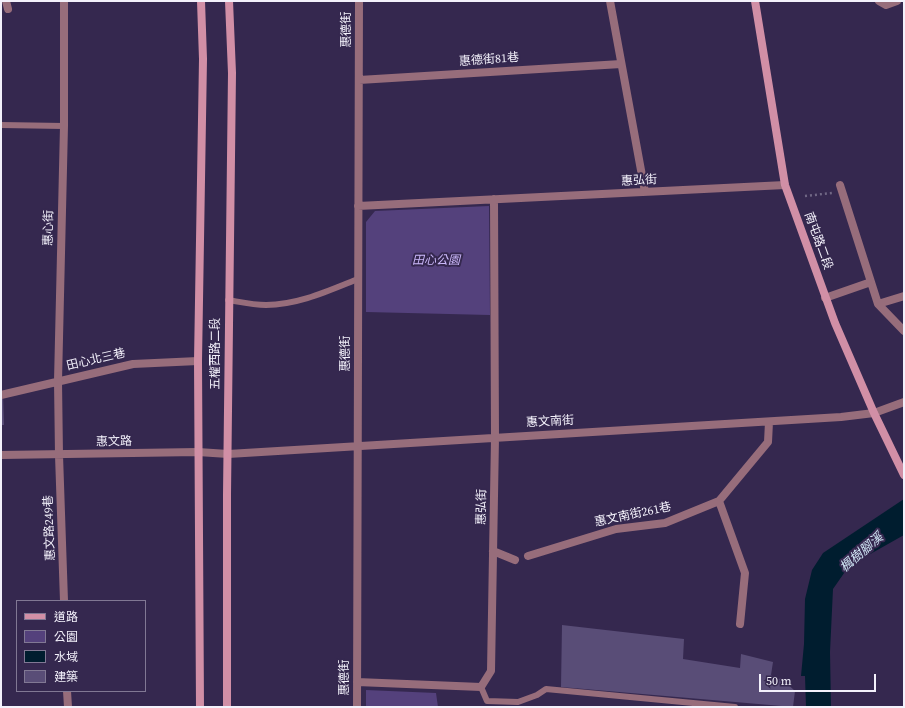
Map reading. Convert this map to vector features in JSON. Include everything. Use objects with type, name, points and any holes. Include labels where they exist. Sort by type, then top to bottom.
[{"type":"main road","name":"五權西路二段","points":[[200,707],[198,361],[203,59],[201,1]]},
{"type":"main road","name":"五權西路二段","points":[[227,707],[226,494],[228,454],[228,300],[232,73],[229,1]]},
{"type":"main road","name":"南屯路二段","points":[[755,1],[785,186],[835,323],[874,413],[904,475]]},
{"type":"street","name":"惠心街","points":[[59,455],[58,381],[64,126],[64,1]]},
{"type":"street","name":"惠德街","points":[[357,707],[359,1]]},
{"type":"street","points":[[610,1],[645,192]]},
{"type":"street","points":[[878,1],[886,5],[897,1]]},
{"type":"street","name":"惠德街81巷","points":[[359,80],[621,64]]},
{"type":"street","name":"惠弘街","points":[[358,206],[785,186]]},
{"type":"street","points":[[841,188],[878,304],[904,331]]},
{"type":"street","name":"惠弘街","points":[[481,687],[491,671],[495,438],[494,199]]},
{"type":"street","points":[[826,298],[871,282]]},
{"type":"street","points":[[878,304],[904,296]]},
{"type":"street","name":"田心北三巷","points":[[1,395],[133,364],[198,361]]},
{"type":"street","name":"惠文南街","points":[[228,454],[841,417],[874,413],[904,402]]},
{"type":"street","name":"惠文南街261巷","points":[[528,556],[616,529],[665,523],[719,501],[768,442],[769,422]]},
{"type":"street","name":"惠文路","points":[[1,455],[198,452],[228,454]]},
{"type":"street","name":"惠文路249巷","points":[[59,455],[64,600]]},
{"type":"street","points":[[719,501],[745,573],[740,624]]},
{"type":"street","points":[[493,551],[515,560]]},
{"type":"street","points":[[357,682],[481,687]]},
{"type":"street","points":[[67,692],[68,707]]},
{"type":"lane","points":[[1,126],[64,126]]},
{"type":"lane","points":[[228,300],[265,305],[290,303],[314,297],[358,279]]},
{"type":"lane","points":[[481,687],[487,701],[518,702],[537,695],[546,689],[735,707]]},
{"type":"path","points":[[805,196],[826,195],[841,188]]},
{"type":"green space","name":"田心公園","points":[[489,206],[490,315],[366,312],[366,222],[375,211]]},
{"type":"green space","points":[[366,690],[436,693],[438,707],[366,707]]},
{"type":"water","name":"楓樹腳溪","points":[[904,499],[904,535],[849,566],[833,589],[830,652],[831,707],[806,707],[805,676],[801,676],[804,644],[805,599],[812,570],[823,553]]},
{"type":"building","points":[[1,394],[3,394],[4,425],[1,425]]},
{"type":"building","points":[[562,625],[684,639],[683,659],[740,668],[741,654],[773,662],[771,675],[777,680],[781,678],[795,691],[793,707],[561,687]]}]
